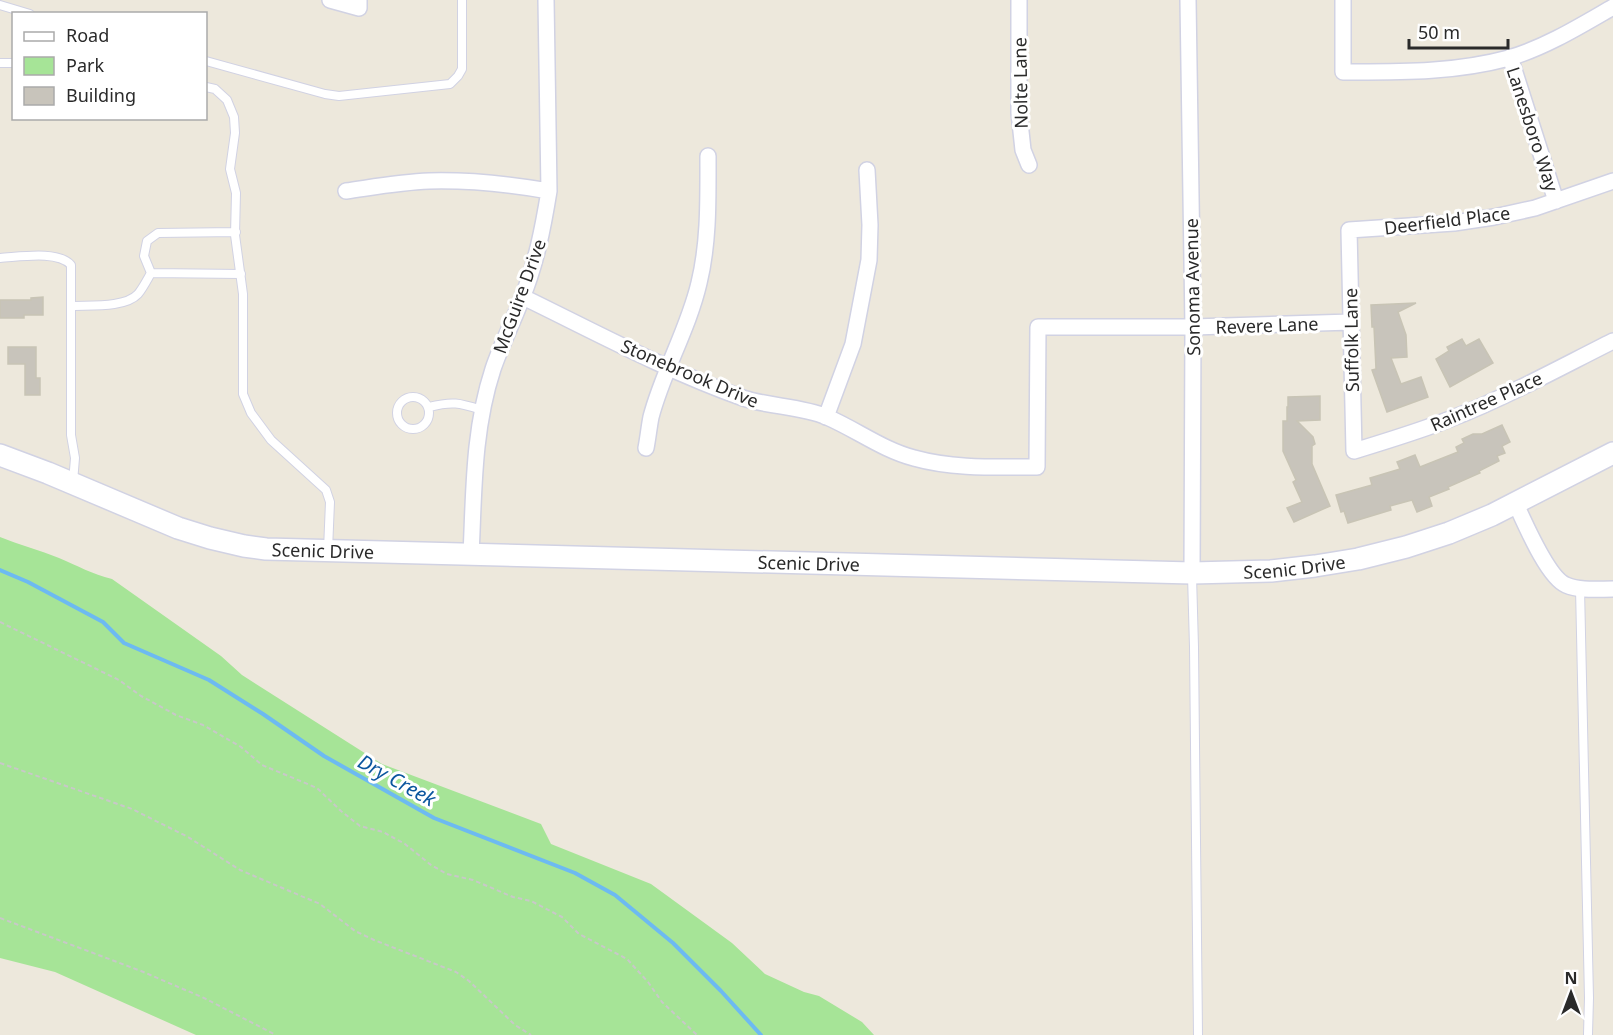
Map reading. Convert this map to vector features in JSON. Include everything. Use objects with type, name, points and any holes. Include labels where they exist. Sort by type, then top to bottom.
[{"type":"main road","name":"Scenic Drive","points":[[0,455],[178,528],[210,538],[266,549],[1192,573],[1271,571],[1315,566],[1358,559],[1406,547],[1492,515],[1515,501],[1613,453]]},
{"type":"street","points":[[330,0],[359,4]]},
{"type":"street","name":"McGuire Drive","points":[[471,555],[475,460],[482,410],[505,336],[523,297],[535,260],[549,191],[546,0]]},
{"type":"street","name":"Nolte Lane","points":[[1019,0],[1019,113],[1023,150],[1029,165]]},
{"type":"street","name":"Sonoma Avenue","points":[[1188,0],[1193,327],[1192,573]]},
{"type":"street","points":[[1343,0],[1343,72],[1424,72],[1461,68],[1510,57],[1549,42],[1613,7]]},
{"type":"street","name":"Lanesboro Way","points":[[1510,57],[1556,201]]},
{"type":"street","points":[[646,448],[651,416],[700,283],[708,216],[708,156]]},
{"type":"street","points":[[826,417],[853,344],[869,260],[867,170]]},
{"type":"street","points":[[346,191],[390,184],[471,181],[549,191]]},
{"type":"street","name":"Deerfield Place","points":[[1349,230],[1454,223],[1494,217],[1535,208],[1613,181]]},
{"type":"street","name":"Suffolk Lane","points":[[1349,230],[1354,451]]},
{"type":"street","name":"Stonebrook Drive","points":[[523,297],[668,367],[743,398],[826,417],[880,445],[914,458],[968,466],[1037,467]]},
{"type":"street","name":"Revere Lane","points":[[1037,467],[1038,327],[1193,327],[1351,322]]},
{"type":"street","name":"Raintree Place","points":[[1354,451],[1441,422],[1497,399],[1613,341]]},
{"type":"street","points":[[1515,501],[1540,554],[1555,577],[1564,585],[1613,589]]},
{"type":"lane","points":[[207,61],[339,96],[450,84],[462,69],[462,0]]},
{"type":"lane","points":[[0,5],[23,12]]},
{"type":"lane","points":[[207,87],[215,89],[227,100],[234,117],[235,133],[230,169],[236,193],[236,232],[243,294],[243,394],[251,413],[271,440],[326,490],[330,501],[328,551]]},
{"type":"lane","points":[[151,273],[144,256],[147,241],[158,233],[236,232]]},
{"type":"lane","points":[[0,258],[56,256],[71,265],[71,435],[75,458],[73,483]]},
{"type":"lane","points":[[151,273],[241,274]]},
{"type":"lane","points":[[72,306],[122,302],[137,295],[151,273]]},
{"type":"lane","points":[[408,397],[420,398],[429,407],[428,420],[418,428],[406,427],[398,418],[398,405],[408,397]]},
{"type":"lane","points":[[429,407],[459,403],[482,410]]},
{"type":"lane","points":[[1192,573],[1198,1035]]},
{"type":"lane","points":[[1580,588],[1589,1035]]},
{"type":"path","points":[[0,622],[119,680],[141,696],[176,715],[203,725],[241,747],[262,765],[317,788],[360,826],[383,832],[405,844],[431,865],[447,874],[472,880],[513,897],[531,901],[562,917],[579,934],[627,959],[662,1002],[697,1035]]},
{"type":"path","points":[[0,764],[132,808],[188,837],[240,870],[320,904],[355,931],[456,972],[469,981],[515,1025],[531,1035]]},
{"type":"path","points":[[0,918],[141,971],[214,1003],[276,1035]]},
{"type":"green space","points":[[0,537],[112,579],[221,656],[242,675],[382,764],[541,824],[551,844],[651,884],[732,943],[765,974],[804,992],[819,996],[862,1022],[874,1035],[196,1035],[55,972],[0,958]]},
{"type":"building","points":[[43,297],[43,315],[0,318],[0,300],[31,300],[31,298]]},
{"type":"building","points":[[1416,303],[1398,312],[1406,335],[1407,357],[1391,358],[1401,384],[1421,377],[1428,397],[1387,412],[1372,370],[1376,369],[1371,305]]},
{"type":"building","points":[[1462,339],[1466,346],[1479,339],[1493,363],[1450,387],[1436,359],[1449,351],[1447,347]]},
{"type":"building","points":[[8,347],[36,347],[36,378],[40,378],[40,395],[25,395],[25,364],[8,364]]},
{"type":"building","points":[[1320,396],[1320,420],[1297,421],[1313,437],[1315,444],[1312,446],[1312,464],[1330,506],[1294,522],[1287,508],[1302,502],[1293,482],[1296,480],[1283,451],[1283,421],[1287,421],[1288,397]]},
{"type":"building","points":[[1502,425],[1510,442],[1502,446],[1505,453],[1497,456],[1499,461],[1479,471],[1480,473],[1448,487],[1449,489],[1429,497],[1432,506],[1417,512],[1412,500],[1390,506],[1391,510],[1348,523],[1344,511],[1341,512],[1336,495],[1372,485],[1370,478],[1400,469],[1397,462],[1415,455],[1420,467],[1458,452],[1456,447],[1464,443],[1462,439],[1473,434],[1482,434]]},
{"type":"waterway","name":"Dry Creek","points":[[0,570],[28,582],[103,622],[124,643],[209,680],[324,756],[434,818],[575,873],[615,895],[673,943],[761,1035]]}]
